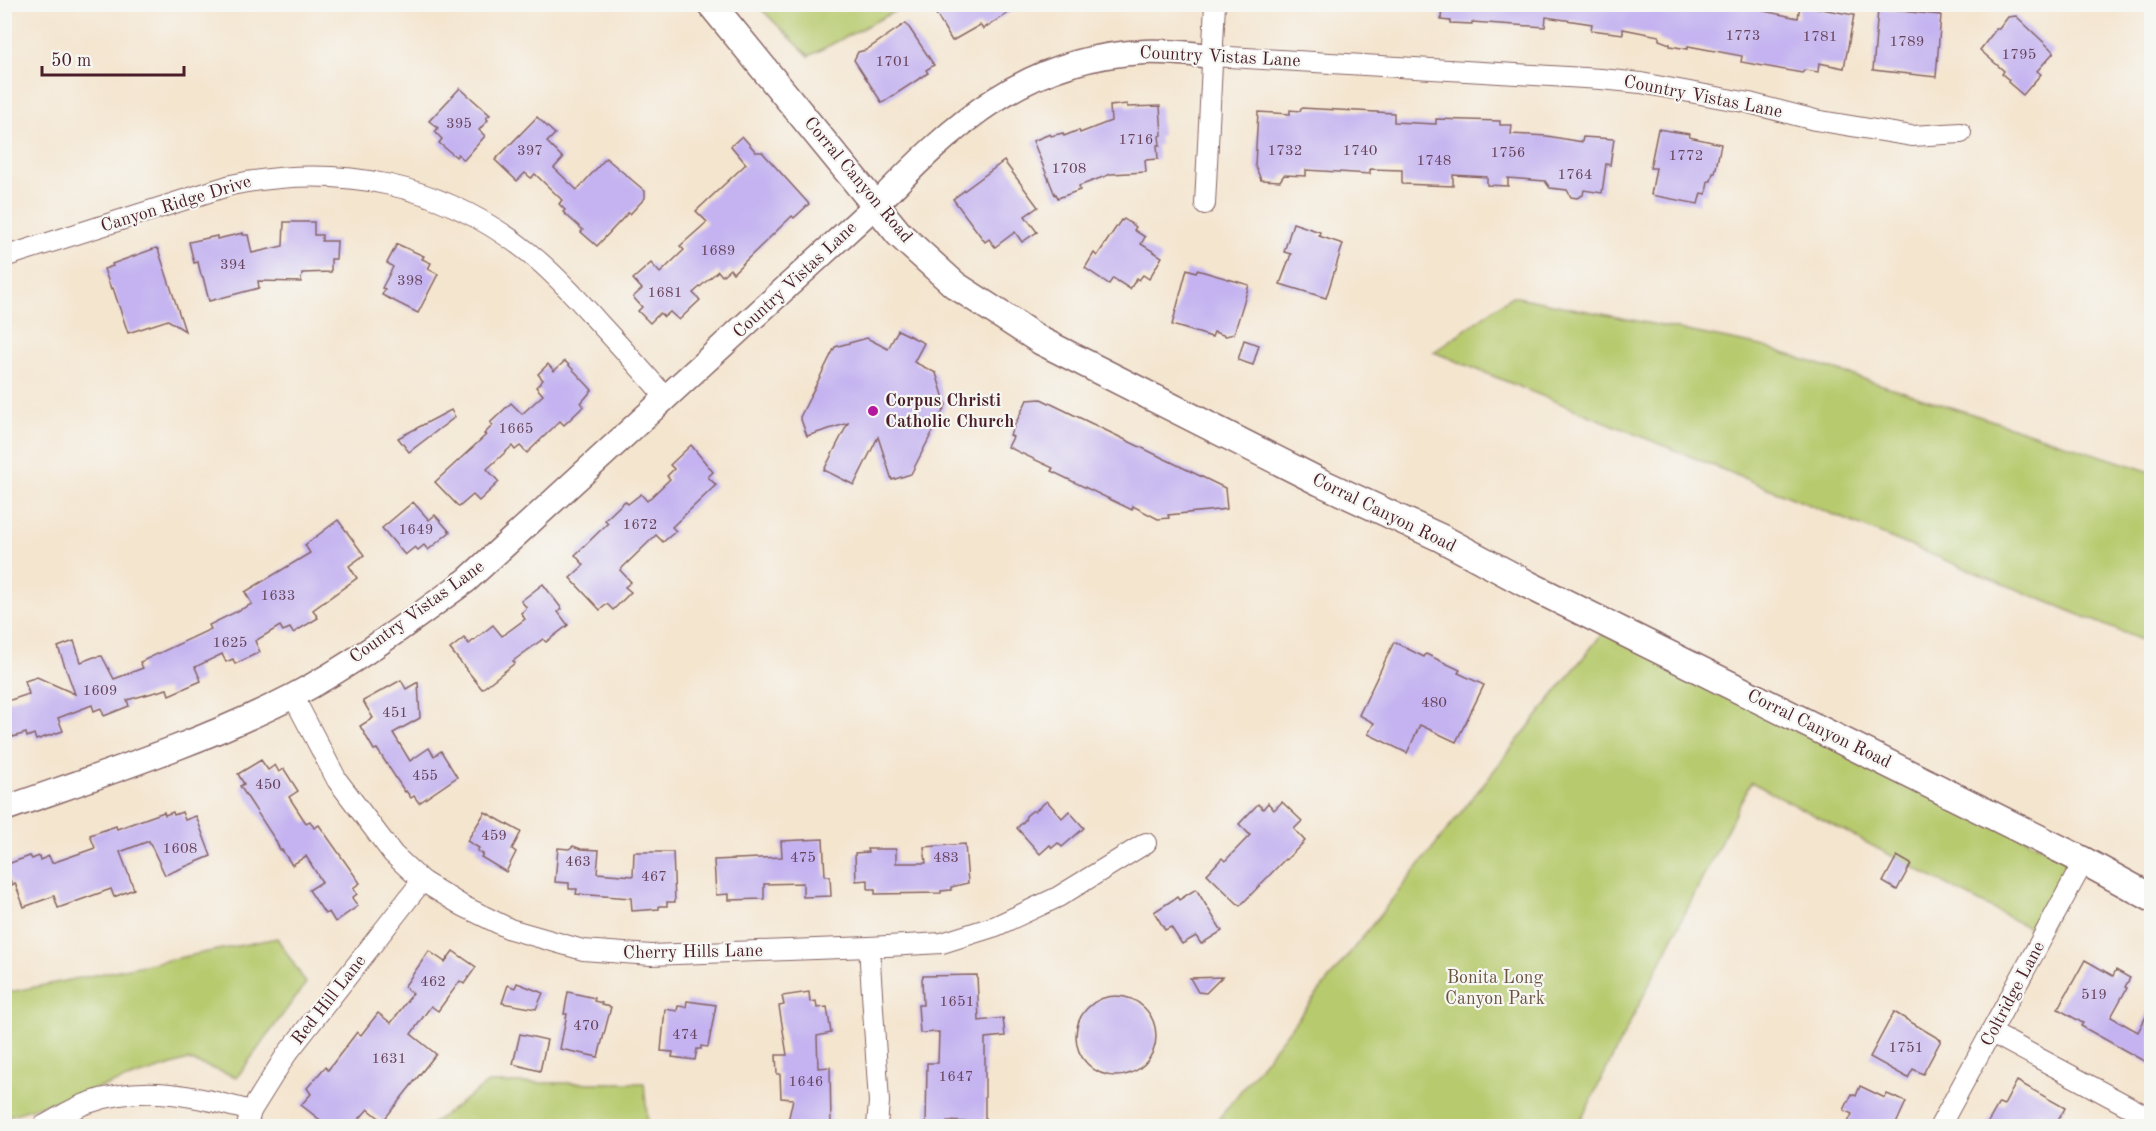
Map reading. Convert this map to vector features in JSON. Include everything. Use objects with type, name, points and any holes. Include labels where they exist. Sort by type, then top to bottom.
[{"type":"main road","name":"Corral Canyon Road","points":[[711,4],[899,234],[955,285],[1041,341],[1320,482],[1441,538],[1529,585],[2084,861],[2151,898]]},
{"type":"street","points":[[1205,204],[1215,4]]},
{"type":"street","name":"Country Vistas Lane","points":[[4,809],[209,734],[293,696],[408,624],[467,580],[876,205],[908,172],[982,107],[1022,83],[1068,65],[1119,54],[1171,52],[1601,79],[1641,83],[1749,103],[1815,120],[1912,136],[1961,133]]},
{"type":"street","name":"Canyon Ridge Drive","points":[[4,256],[231,185],[260,179],[321,175],[381,182],[408,189],[460,209],[530,253],[564,284],[666,398]]},
{"type":"street","name":"Cherry Hills Lane","points":[[293,696],[337,780],[393,854],[422,881],[463,906],[510,929],[583,950],[651,955],[942,943],[996,926],[1058,897],[1146,843]]},
{"type":"street","name":"Coltridge Lane","points":[[1941,1126],[2084,861]]},
{"type":"street","name":"Red Hill Lane","points":[[249,1119],[286,1055],[422,881]]},
{"type":"street","points":[[869,947],[879,1102],[877,1126]]},
{"type":"street","points":[[1992,1033],[2151,1119]]},
{"type":"street","points":[[43,1126],[86,1103],[124,1094],[154,1091],[209,1100],[249,1119]]},
{"type":"green space","points":[[757,5],[907,5],[809,56]]},
{"type":"green space","points":[[1512,296],[1762,346],[2151,472],[2151,644],[1434,352]]},
{"type":"green space","name":"Bonita Long Canyon Park","points":[[1609,625],[2081,867],[2044,936],[1751,782],[1578,1126],[1213,1126]]},
{"type":"green space","points":[[277,938],[306,983],[237,1077],[188,1060],[5,1117],[5,993]]},
{"type":"green space","points":[[488,1083],[644,1083],[648,1126],[429,1126]]},
{"type":"building","points":[[930,4],[1023,4],[983,29],[980,25],[952,41]]},
{"type":"building","points":[[1442,4],[1622,4],[1639,7],[1639,4],[1764,4],[1763,11],[1798,18],[1800,5],[1854,15],[1844,68],[1819,63],[1818,72],[1805,70],[1802,73],[1741,62],[1742,56],[1688,46],[1688,49],[1670,46],[1659,40],[1659,36],[1623,29],[1623,34],[1591,30],[1592,24],[1546,17],[1545,27],[1472,22],[1472,24],[1450,23],[1450,21],[1441,20]]},
{"type":"building","points":[[1878,9],[1941,15],[1936,77],[1873,70]]},
{"type":"building","points":[[2016,16],[2054,52],[2037,71],[2041,74],[2023,95],[2008,82],[2009,80],[2002,74],[2004,71],[1980,50],[2008,17]]},
{"type":"building","points":[[906,23],[934,65],[926,70],[928,73],[882,103],[854,60],[858,52],[866,50]]},
{"type":"building","points":[[460,88],[490,115],[479,130],[485,136],[464,160],[458,154],[456,157],[439,143],[442,139],[435,132],[438,128],[429,121]]},
{"type":"building","points":[[1127,104],[1127,107],[1160,106],[1162,135],[1159,136],[1160,145],[1157,145],[1158,159],[1145,160],[1146,172],[1111,174],[1079,186],[1080,190],[1058,198],[1033,141],[1050,134],[1051,136],[1063,133],[1064,136],[1079,130],[1080,133],[1111,121],[1110,106]]},
{"type":"building","points":[[1301,108],[1394,113],[1394,122],[1436,124],[1436,119],[1500,121],[1500,125],[1512,125],[1511,134],[1547,136],[1582,142],[1583,137],[1614,139],[1610,165],[1606,164],[1602,193],[1584,190],[1583,195],[1577,198],[1571,197],[1567,190],[1550,188],[1545,181],[1508,178],[1508,186],[1487,185],[1487,177],[1453,175],[1453,186],[1402,184],[1402,170],[1370,169],[1370,174],[1306,170],[1306,176],[1284,175],[1280,181],[1261,180],[1255,165],[1258,112],[1290,114],[1290,110],[1300,111]]},
{"type":"building","points":[[537,117],[555,134],[547,142],[563,158],[554,168],[577,190],[606,158],[645,191],[645,198],[597,246],[563,212],[565,210],[559,204],[562,200],[535,174],[531,178],[525,173],[517,181],[495,160]]},
{"type":"building","points":[[1658,129],[1690,134],[1689,137],[1721,144],[1715,173],[1711,181],[1708,181],[1706,194],[1701,193],[1698,204],[1651,195],[1656,168],[1650,168]]},
{"type":"building","points":[[742,136],[756,152],[762,152],[809,204],[794,218],[792,216],[733,273],[730,269],[722,276],[718,271],[693,293],[700,300],[679,320],[670,312],[664,317],[660,313],[650,323],[638,311],[642,307],[633,297],[642,289],[633,279],[651,263],[660,273],[684,250],[680,246],[707,222],[696,211],[746,164],[731,146]]},
{"type":"building","points":[[1004,161],[1038,207],[1025,216],[1037,232],[1022,242],[1015,232],[995,247],[989,239],[985,242],[953,199]]},
{"type":"building","points":[[1124,219],[1136,227],[1134,230],[1145,237],[1141,244],[1162,257],[1149,279],[1143,275],[1139,280],[1137,278],[1130,289],[1113,278],[1109,284],[1085,268],[1094,253],[1097,256],[1121,220]]},
{"type":"building","points":[[284,222],[314,222],[314,235],[322,235],[322,241],[337,241],[336,259],[331,259],[331,272],[302,273],[301,282],[258,281],[259,288],[209,301],[198,262],[194,263],[189,242],[243,233],[243,235],[248,235],[252,253],[283,246]]},
{"type":"building","points":[[1293,223],[1320,232],[1319,236],[1343,244],[1326,298],[1280,284],[1291,254],[1284,252]]},
{"type":"building","points":[[397,244],[424,256],[422,259],[431,263],[428,269],[438,274],[418,313],[382,295],[385,289],[382,288],[393,267],[387,263]]},
{"type":"building","points":[[156,248],[185,331],[168,320],[128,333],[104,269]]},
{"type":"building","points":[[1187,269],[1249,285],[1234,334],[1226,336],[1214,332],[1212,337],[1172,325]]},
{"type":"building","name":"Corpus Christi Catholic Church","points":[[898,330],[924,343],[914,362],[936,373],[946,405],[911,474],[892,480],[878,437],[854,485],[824,470],[848,423],[807,436],[800,417],[835,347],[867,338],[888,349]]},
{"type":"building","points":[[1244,340],[1259,345],[1253,365],[1238,360]]},
{"type":"building","points":[[565,361],[592,390],[581,403],[584,406],[564,425],[560,421],[527,453],[520,446],[515,450],[512,446],[487,469],[499,482],[479,501],[473,495],[459,507],[435,482],[486,435],[484,434],[493,425],[490,423],[511,403],[522,414],[543,395],[536,387],[543,380],[538,374],[548,364],[554,371]]},
{"type":"building","points":[[1041,399],[1225,488],[1227,509],[1168,515],[1169,518],[1158,519],[1133,506],[1132,510],[1051,471],[1053,468],[1008,447],[1013,437],[1010,435],[1027,400]]},
{"type":"building","points":[[451,410],[455,417],[409,452],[398,438]]},
{"type":"building","points":[[691,445],[713,472],[708,477],[716,485],[672,527],[676,531],[663,542],[656,535],[620,570],[631,582],[625,587],[631,592],[613,610],[607,604],[600,610],[570,578],[584,565],[575,555],[608,523],[605,520],[625,501],[628,504],[641,494],[647,501],[670,479],[667,476],[674,469],[670,465]]},
{"type":"building","points":[[413,502],[429,520],[435,515],[450,532],[428,550],[424,545],[418,550],[415,547],[405,555],[382,528]]},
{"type":"building","points":[[338,520],[364,555],[349,566],[357,578],[313,610],[318,618],[293,633],[290,628],[283,631],[280,626],[255,641],[260,652],[235,664],[233,659],[226,662],[222,654],[195,667],[201,681],[169,695],[167,689],[127,700],[129,706],[104,716],[101,708],[94,711],[92,705],[58,718],[63,731],[36,740],[34,734],[27,737],[26,733],[13,737],[4,713],[4,702],[29,694],[25,681],[37,677],[75,694],[58,647],[74,641],[81,662],[102,656],[114,679],[143,668],[140,662],[211,629],[209,625],[252,604],[245,592],[310,553],[305,545]]},
{"type":"building","points":[[543,584],[562,609],[558,612],[568,625],[546,642],[543,639],[513,661],[515,663],[482,689],[450,649],[464,638],[469,644],[493,625],[502,636],[525,619],[521,613],[526,607],[521,601]]},
{"type":"building","points":[[1394,642],[1424,657],[1426,654],[1460,670],[1458,673],[1484,685],[1456,742],[1420,725],[1407,753],[1368,734],[1374,723],[1359,715]]},
{"type":"building","points":[[401,680],[406,689],[418,682],[420,718],[393,733],[410,761],[429,748],[434,756],[441,751],[457,777],[419,803],[414,796],[411,798],[405,792],[377,749],[374,750],[360,726],[373,718],[363,701]]},
{"type":"building","points":[[261,760],[268,770],[275,765],[279,772],[284,769],[298,791],[289,797],[306,823],[310,821],[314,828],[319,825],[360,883],[353,888],[357,894],[352,898],[358,906],[335,922],[329,912],[325,914],[309,890],[322,882],[306,856],[292,865],[240,786],[244,784],[238,774]]},
{"type":"building","points":[[1047,801],[1062,818],[1069,811],[1084,828],[1062,847],[1058,843],[1052,848],[1050,845],[1040,854],[1017,828],[1026,816]]},
{"type":"building","points":[[1282,802],[1302,821],[1294,829],[1305,841],[1240,906],[1207,874],[1222,858],[1225,861],[1250,835],[1239,824],[1258,804],[1263,809],[1268,803],[1274,810]]},
{"type":"building","points":[[164,812],[165,815],[173,812],[174,815],[182,812],[185,820],[196,816],[211,856],[165,875],[149,841],[120,852],[134,889],[114,897],[111,889],[58,908],[54,896],[24,907],[15,883],[12,885],[5,865],[30,856],[32,859],[39,856],[40,860],[49,856],[52,863],[95,848],[90,835],[116,826],[117,829]]},
{"type":"building","points":[[485,812],[521,832],[512,849],[516,852],[506,872],[481,857],[483,854],[477,851],[479,848],[467,841]]},
{"type":"building","points":[[823,839],[825,876],[830,876],[831,896],[803,897],[803,883],[764,884],[764,899],[729,900],[729,894],[716,895],[714,860],[782,857],[781,841]]},
{"type":"building","points":[[965,844],[968,883],[951,887],[951,890],[941,891],[941,893],[875,894],[875,889],[868,889],[868,880],[856,881],[855,853],[868,852],[867,849],[896,849],[896,863],[926,863],[924,847]]},
{"type":"building","points":[[573,846],[599,850],[597,873],[633,876],[634,852],[673,852],[675,902],[667,902],[667,906],[659,906],[659,909],[632,911],[631,898],[576,894],[577,889],[569,889],[569,883],[555,882],[558,848],[569,849]]},
{"type":"building","points":[[1897,856],[1911,864],[1897,890],[1883,882]]},
{"type":"building","points":[[1196,889],[1222,931],[1201,944],[1196,936],[1182,944],[1171,927],[1165,930],[1154,912],[1177,897],[1179,900]]},
{"type":"building","points":[[429,951],[445,962],[453,951],[476,967],[464,984],[460,981],[438,1011],[431,1006],[411,1034],[436,1054],[383,1121],[368,1109],[353,1126],[328,1126],[301,1105],[311,1094],[307,1088],[325,1067],[328,1070],[357,1032],[361,1035],[378,1013],[391,1023],[413,993],[404,987]]},
{"type":"building","points":[[2085,960],[2113,976],[2116,970],[2130,978],[2111,1017],[2138,1032],[2151,1007],[2151,1065],[2081,1026],[2083,1023],[2058,1009]]},
{"type":"building","points":[[977,975],[979,1021],[1003,1018],[1005,1036],[985,1038],[985,1123],[947,1121],[947,1126],[926,1126],[927,1063],[938,1063],[939,1032],[920,1033],[918,1005],[923,1005],[923,976]]},
{"type":"building","points":[[1222,977],[1206,993],[1198,992],[1190,978]]},
{"type":"building","points":[[517,983],[543,993],[536,1009],[502,1003],[508,985],[515,988]]},
{"type":"building","points":[[568,992],[595,998],[594,1001],[602,1003],[601,1005],[611,1007],[598,1057],[560,1049],[567,1014],[564,1014]]},
{"type":"building","points":[[809,992],[810,1002],[816,1001],[817,1008],[827,1007],[831,1033],[817,1036],[818,1068],[830,1067],[831,1126],[787,1126],[793,1099],[781,1098],[780,1074],[777,1074],[776,1055],[787,1055],[779,1006],[784,1005],[782,996]]},
{"type":"building","points":[[1116,996],[1131,999],[1144,1008],[1153,1021],[1156,1036],[1153,1051],[1144,1064],[1131,1073],[1116,1076],[1101,1073],[1088,1064],[1079,1051],[1076,1036],[1079,1021],[1088,1008],[1101,999]]},
{"type":"building","points":[[687,1001],[716,1005],[708,1047],[701,1046],[701,1049],[697,1049],[695,1060],[672,1057],[673,1052],[661,1051],[665,1009],[677,1011],[678,1006],[686,1007]]},
{"type":"building","points":[[1894,1012],[1941,1040],[1923,1074],[1913,1069],[1908,1078],[1870,1057]]},
{"type":"building","points":[[520,1034],[547,1040],[540,1071],[513,1064]]},
{"type":"building","points":[[2017,1081],[2065,1108],[2055,1126],[1986,1126],[1999,1103],[2004,1105]]},
{"type":"building","points":[[1860,1086],[1885,1098],[1887,1094],[1906,1102],[1895,1126],[1846,1126],[1852,1114],[1844,1110],[1852,1094],[1856,1096]]},
{"type":"place","name":"Corpus Christi Catholic Church","points":[[873,411]]}]
